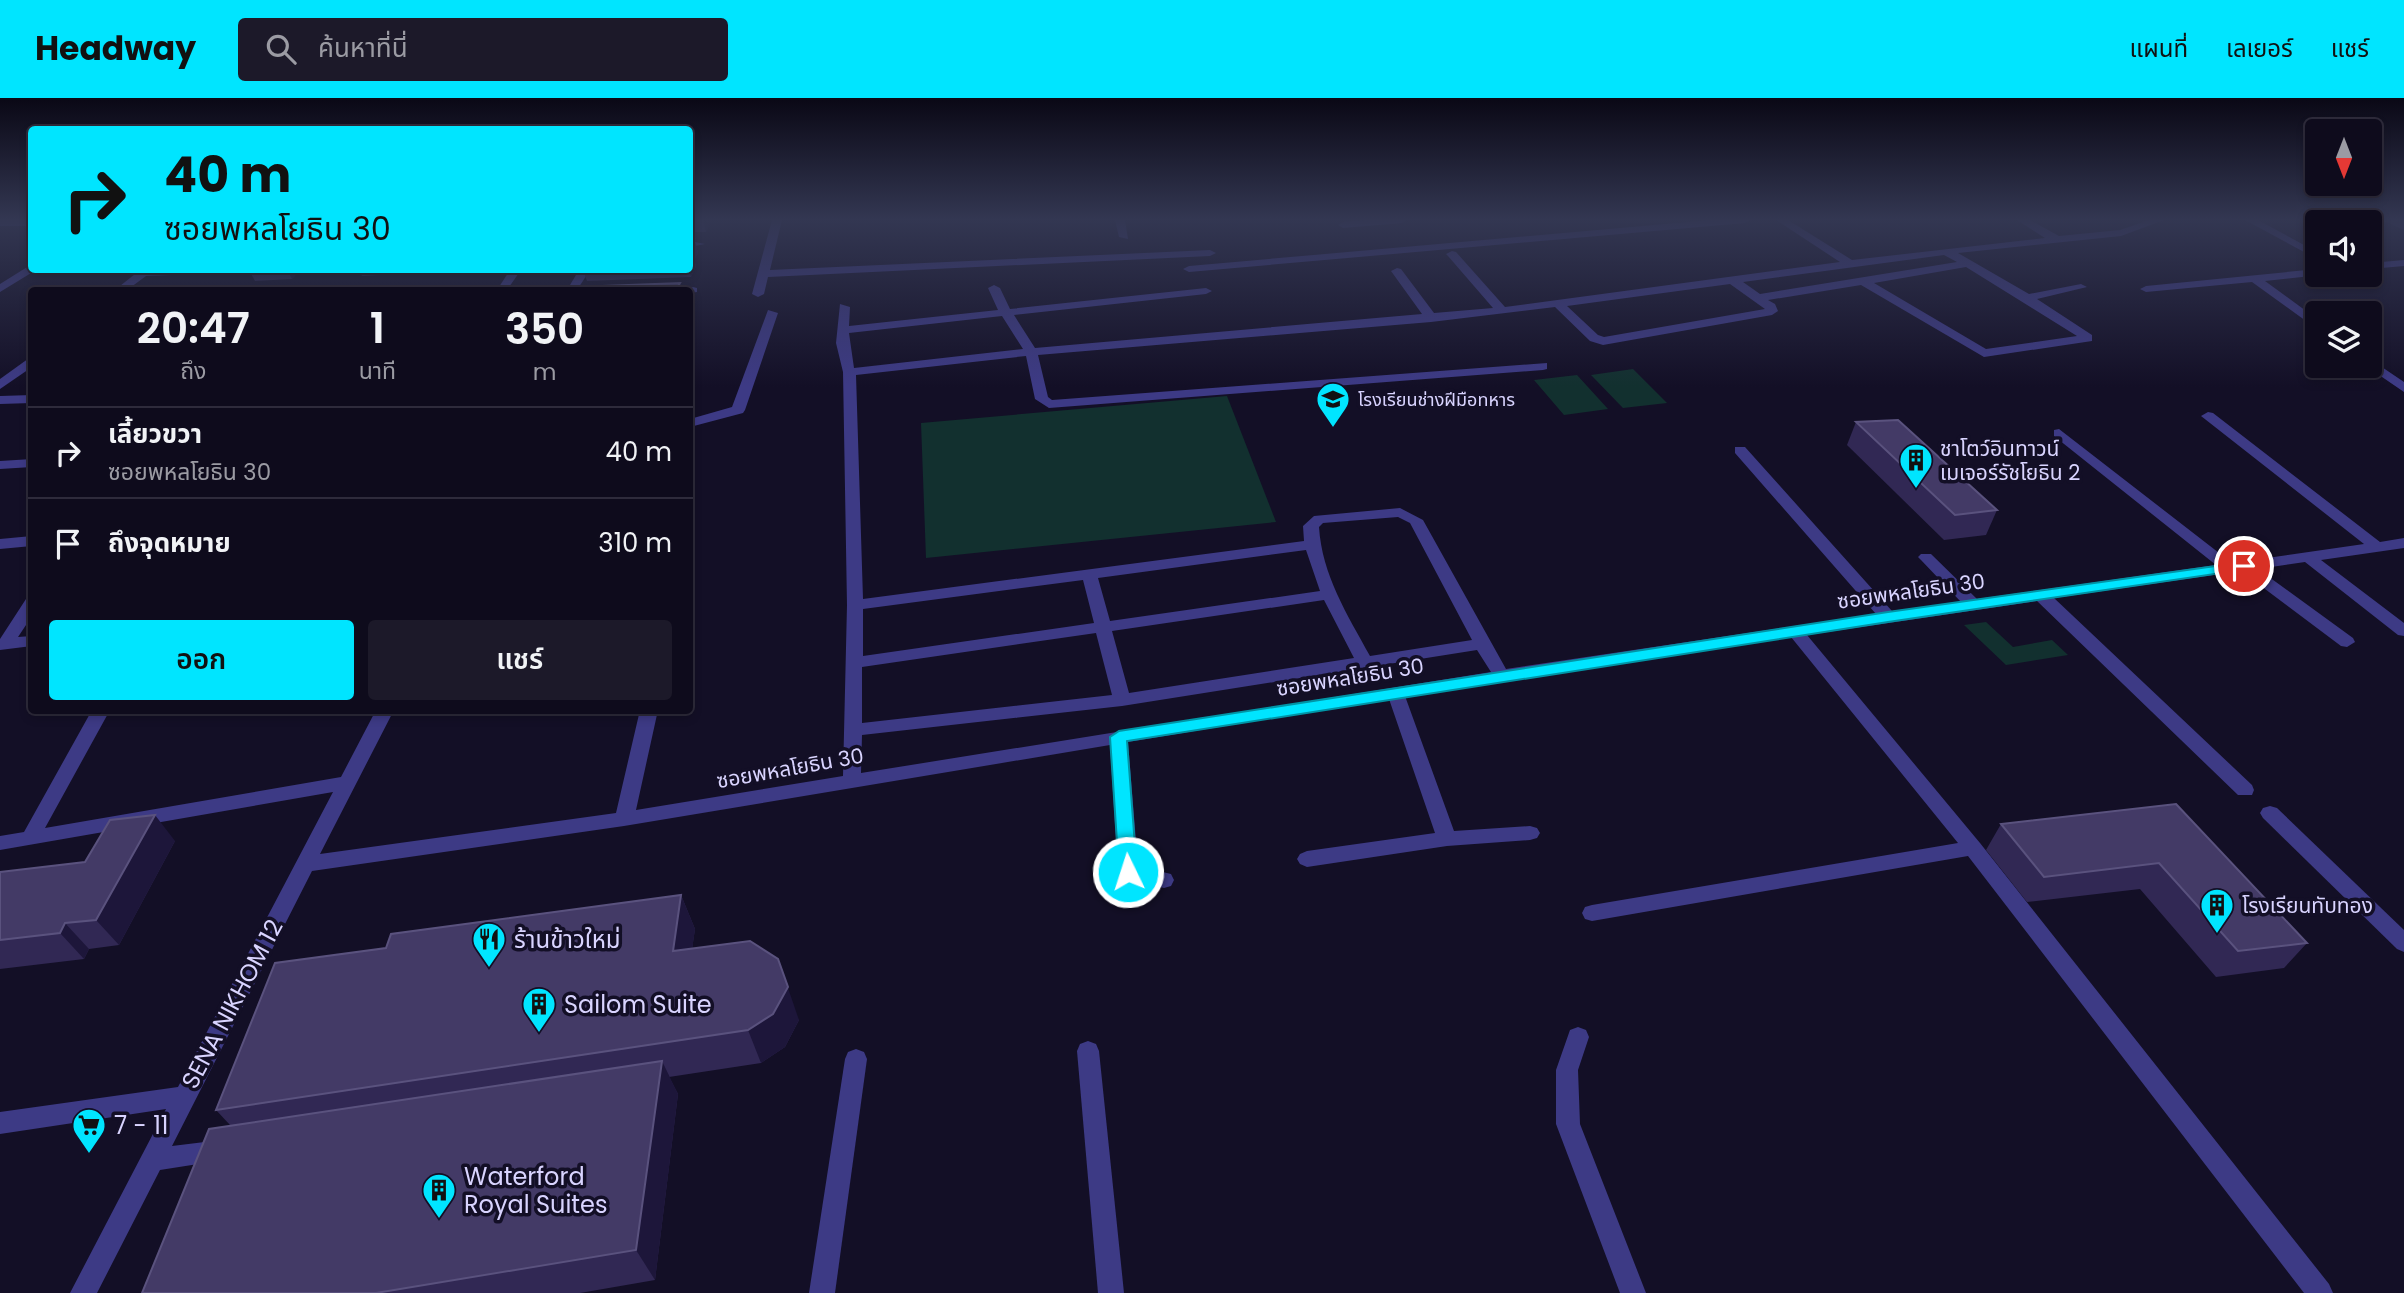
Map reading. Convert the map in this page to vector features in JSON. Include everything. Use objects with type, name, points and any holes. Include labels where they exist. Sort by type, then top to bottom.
[{"type":"street","points":[[0,289],[19,276]]},
{"type":"street","points":[[124,287],[139,276]]},
{"type":"street","points":[[758,294],[763,276]]},
{"type":"street","points":[[1400,276],[1431,318]]},
{"type":"street","points":[[1471,276],[1502,311]]},
{"type":"street","points":[[849,372],[1031,352],[1502,311],[1773,276]]},
{"type":"street","points":[[1757,298],[1895,276]]},
{"type":"street","points":[[1863,281],[1984,353],[1993,354],[2088,338],[1988,276]]},
{"type":"street","points":[[2146,289],[2277,276]]},
{"type":"street","points":[[2254,278],[2305,316]]},
{"type":"street","points":[[1558,304],[1594,338],[1603,341],[1772,311],[1771,307],[1734,281]]},
{"type":"street","points":[[2027,298],[2081,287]]},
{"type":"street","points":[[994,288],[1031,352],[1042,399],[1060,405],[1542,366]]},
{"type":"street","points":[[843,330],[1206,291]]},
{"type":"street","points":[[844,307],[842,343],[849,372],[855,606],[852,780]]},
{"type":"street","points":[[693,422],[733,414],[738,410],[772,313]]},
{"type":"street","points":[[0,384],[28,362]]},
{"type":"street","points":[[2382,372],[2404,388]]},
{"type":"street","points":[[0,400],[28,398]]},
{"type":"street","points":[[2208,416],[2377,547]]},
{"type":"street","points":[[2059,433],[2237,567],[2347,642]]},
{"type":"street","points":[[1740,450],[1888,617]]},
{"type":"street","points":[[0,465],[28,463]]},
{"type":"street","points":[[1364,661],[1330,594],[1311,545],[1311,526],[1319,519],[1400,512],[1416,520],[1502,676]]},
{"type":"street","points":[[0,544],[28,541]]},
{"type":"street","name":"ซอยพหลโยธิน 30","points":[[305,864],[624,819],[1395,692],[1888,617],[2404,543]]},
{"type":"street","points":[[855,606],[1311,545]]},
{"type":"street","points":[[1926,557],[1973,605]]},
{"type":"street","points":[[2308,557],[2404,631]]},
{"type":"street","points":[[1090,576],[1122,700]]},
{"type":"street","points":[[855,663],[1330,594]]},
{"type":"street","points":[[2042,596],[2245,790]]},
{"type":"street","points":[[2,645],[28,609]]},
{"type":"street","points":[[1796,632],[1973,848],[2320,1293]]},
{"type":"street","points":[[2,645],[28,642]]},
{"type":"street","points":[[854,730],[1122,700],[1482,644]]},
{"type":"street","points":[[1395,692],[1447,839]]},
{"type":"street","points":[[30,838],[99,714]]},
{"type":"street","name":"SENA NIKHOM 12","points":[[83,1293],[383,714]]},
{"type":"street","points":[[624,819],[649,714]]},
{"type":"street","points":[[1119,737],[1128,872],[1164,880]]},
{"type":"street","points":[[0,843],[350,782]]},
{"type":"street","points":[[2270,813],[2404,943]]},
{"type":"street","points":[[1307,859],[1447,839],[1530,833]]},
{"type":"street","points":[[1592,914],[1973,848]]},
{"type":"street","points":[[1578,1037],[1567,1070],[1568,1124],[1633,1293]]},
{"type":"street","points":[[1088,1051],[1111,1293]]},
{"type":"street","points":[[822,1293],[856,1059]]},
{"type":"street","points":[[0,1123],[184,1096]]},
{"type":"street","points":[[152,1160],[245,1147]]},
{"type":"green space","points":[[1633,369],[1667,403],[1623,408],[1591,375]]},
{"type":"green space","points":[[1577,375],[1608,409],[1564,415],[1534,380]]},
{"type":"green space","points":[[1227,396],[1276,522],[926,558],[921,423]]},
{"type":"green space","points":[[1986,622],[2013,647],[2052,640],[2068,655],[2006,665],[1964,625]]},
{"type":"building","points":[[680,283],[678,287],[576,287]]},
{"type":"building","points":[[1898,420],[1997,510],[1955,515],[1856,422]]},
{"type":"building","points":[[2176,804],[2307,943],[2238,951],[2159,863],[2044,877],[2001,824]]},
{"type":"building","points":[[155,815],[96,920],[65,923],[60,933],[0,940],[0,872],[85,862],[110,820]]},
{"type":"building","name":"Sailom Suite","points":[[681,895],[673,951],[750,941],[778,959],[788,987],[773,1014],[748,1030],[216,1110],[275,963],[386,948],[391,934]]},
{"type":"building","name":"Waterford Royal Suites","points":[[662,1061],[636,1250],[376,1293],[142,1293],[209,1129]]},
{"type":"place","name":"โรงเรียนช่างฝีมือทหาร","points":[[1333,429]]},
{"type":"place","name":"ชาโตว์อินทาวน์ เมเจอร์รัชโยธิน 2","points":[[1916,490]]},
{"type":"place","name":"โรงเรียนทับทอง","points":[[2217,935]]},
{"type":"place","name":"ร้านข้าวใหม่","points":[[489,969]]},
{"type":"place","name":"Sailom Suite","points":[[539,1034]]},
{"type":"place","name":"7 - 11","points":[[89,1155]]},
{"type":"place","name":"Waterford Royal Suites","points":[[439,1220]]},
{"type":"route","points":[[1128,872],[1119,737],[1888,617],[2244,566]]}]
